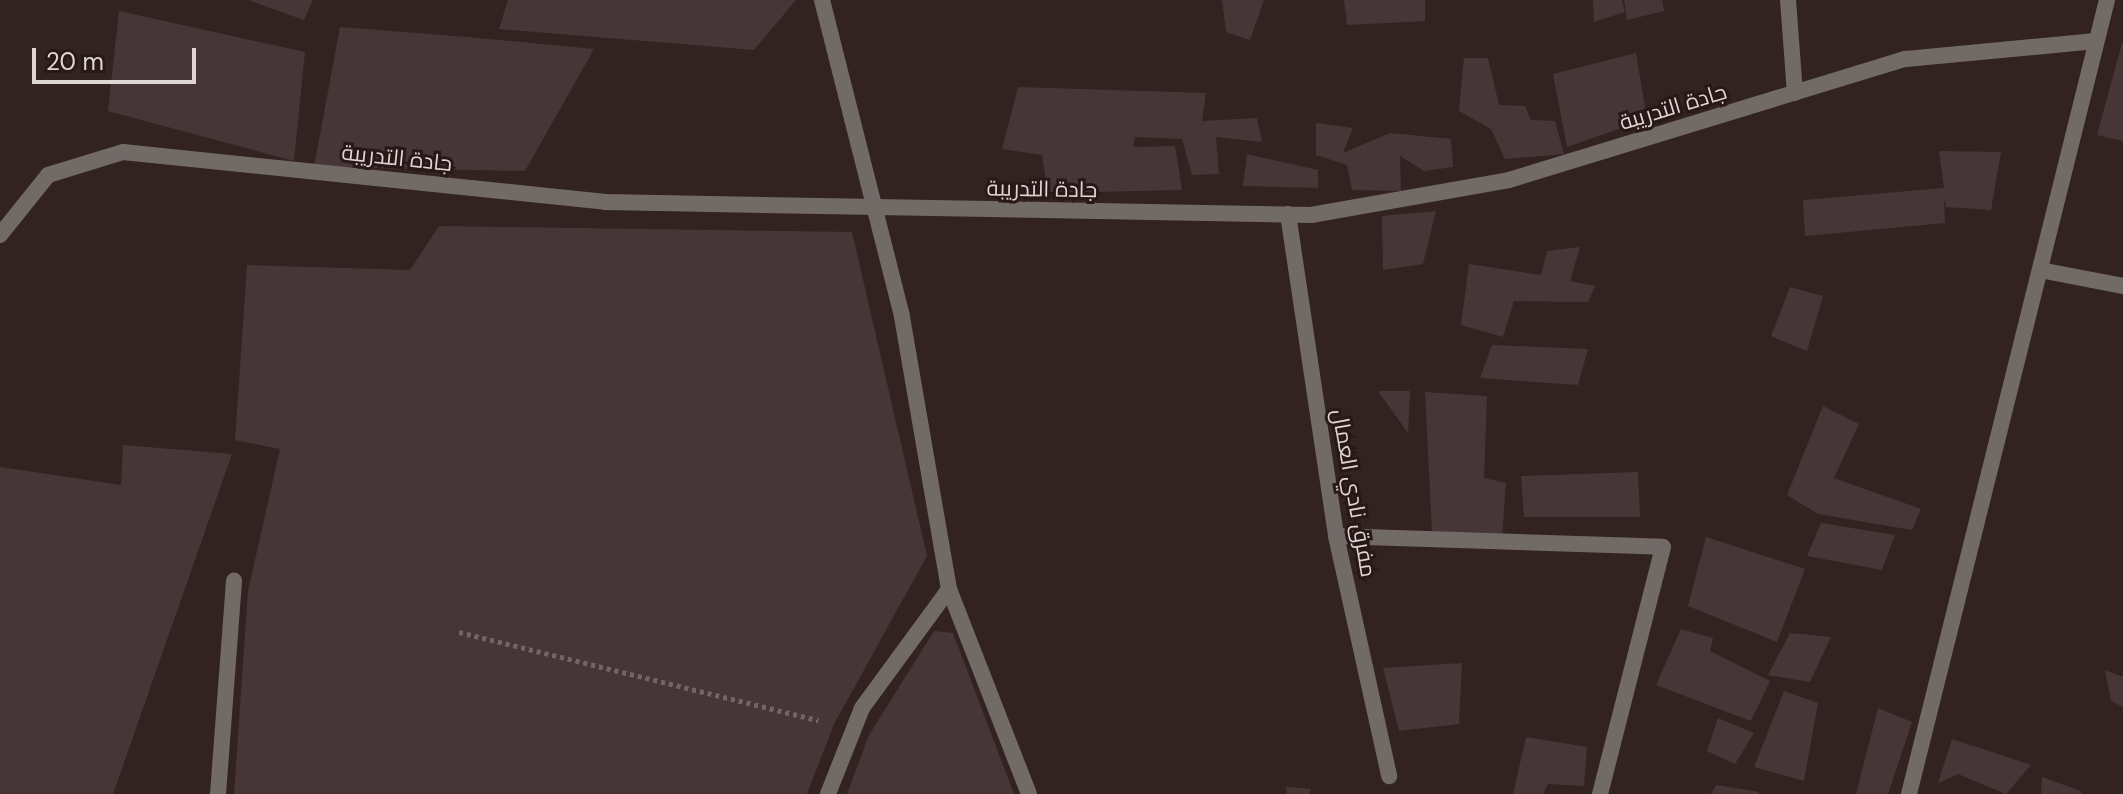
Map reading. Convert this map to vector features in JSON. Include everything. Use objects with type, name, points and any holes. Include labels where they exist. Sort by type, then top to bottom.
[{"type":"street","points":[[822,0],[902,317],[949,589],[1029,794]]},
{"type":"street","points":[[1788,0],[1795,93]]},
{"type":"street","points":[[1909,794],[2107,0]]},
{"type":"street","name":"جادة التدريبة","points":[[0,235],[48,175],[123,152],[605,202],[1288,214],[1509,180],[1906,59],[2096,41]]},
{"type":"street","name":"مفرق نادي العمال","points":[[1288,214],[1336,536],[1389,776]]},
{"type":"street","points":[[2040,270],[2123,286]]},
{"type":"street","points":[[1336,536],[1663,547],[1600,794]]},
{"type":"street","points":[[218,794],[234,581]]},
{"type":"street","points":[[828,794],[862,708],[949,589]]},
{"type":"path","points":[[459,632],[834,724]]},
{"type":"building","points":[[248,0],[313,0],[304,20]]},
{"type":"building","points":[[508,0],[796,0],[754,50],[499,29]]},
{"type":"building","points":[[1222,0],[1264,0],[1250,40],[1226,32]]},
{"type":"building","points":[[1344,0],[1425,0],[1425,21],[1347,25]]},
{"type":"building","points":[[1593,0],[1622,0],[1625,12],[1594,22]]},
{"type":"building","points":[[1624,0],[1662,0],[1664,11],[1627,20]]},
{"type":"building","points":[[119,11],[305,52],[294,161],[108,111]]},
{"type":"building","points":[[340,27],[594,49],[525,171],[314,167]]},
{"type":"building","points":[[2123,43],[2123,141],[2097,135]]},
{"type":"building","points":[[1636,53],[1647,119],[1567,147],[1553,74]]},
{"type":"building","points":[[1464,58],[1488,58],[1499,105],[1525,106],[1531,120],[1555,121],[1564,154],[1505,159],[1491,129],[1459,111]]},
{"type":"building","points":[[1018,87],[1206,93],[1202,121],[1257,118],[1262,142],[1216,137],[1219,174],[1192,175],[1182,139],[1135,137],[1133,147],[1175,146],[1182,190],[1048,193],[1042,155],[1002,149]]},
{"type":"building","points":[[1316,123],[1353,128],[1343,153],[1390,133],[1451,139],[1453,167],[1424,171],[1400,156],[1401,191],[1352,190],[1347,165],[1316,155]]},
{"type":"building","points":[[1939,151],[2001,152],[1991,210],[1946,207],[1944,198],[1945,223],[1805,236],[1803,200],[1944,188]]},
{"type":"building","points":[[1247,154],[1318,170],[1318,188],[1243,186]]},
{"type":"building","points":[[1436,211],[1423,264],[1383,270],[1382,216]]},
{"type":"building","points":[[439,226],[852,232],[927,556],[834,724],[807,794],[234,794],[248,591],[280,449],[235,440],[247,265],[410,270]]},
{"type":"building","points":[[1580,247],[1570,281],[1595,286],[1588,302],[1514,301],[1503,337],[1461,325],[1469,264],[1541,275],[1547,251]]},
{"type":"building","points":[[1790,287],[1823,296],[1807,351],[1771,336]]},
{"type":"building","points":[[1492,345],[1588,349],[1578,385],[1480,378]]},
{"type":"building","points":[[1378,391],[1410,391],[1408,433]]},
{"type":"building","points":[[1425,392],[1487,396],[1484,478],[1506,483],[1502,537],[1432,532]]},
{"type":"building","points":[[1823,406],[1859,424],[1834,478],[1921,509],[1912,530],[1818,514],[1787,495]]},
{"type":"building","points":[[123,445],[232,454],[113,794],[0,794],[0,467],[121,485]]},
{"type":"building","points":[[1638,472],[1640,517],[1524,517],[1521,476]]},
{"type":"building","points":[[1821,523],[1895,535],[1882,570],[1807,556]]},
{"type":"building","points":[[1706,537],[1805,569],[1777,642],[1688,606]]},
{"type":"building","points":[[1681,629],[1713,638],[1710,651],[1770,681],[1751,721],[1656,685]]},
{"type":"building","points":[[934,631],[953,633],[1014,794],[847,794],[869,735]]},
{"type":"building","points":[[1790,633],[1831,637],[1810,682],[1768,675]]},
{"type":"building","points":[[1462,663],[1459,724],[1399,731],[1383,668]]},
{"type":"building","points":[[2105,670],[2123,677],[2123,707],[2111,701]]},
{"type":"building","points":[[1784,691],[1818,703],[1804,781],[1754,767]]},
{"type":"building","points":[[1878,708],[1912,722],[1888,794],[1856,794]]},
{"type":"building","points":[[1718,718],[1754,733],[1735,764],[1707,751]]},
{"type":"building","points":[[1526,737],[1587,747],[1584,786],[1548,784],[1543,794],[1513,794]]},
{"type":"building","points":[[1952,739],[2031,765],[2006,794],[1958,774],[1938,783]]},
{"type":"building","points":[[2042,777],[2081,791],[2081,794],[2041,794]]},
{"type":"building","points":[[1716,785],[1759,792],[1759,794],[1711,794]]},
{"type":"building","points":[[1286,787],[1311,789],[1309,794],[1287,794]]}]
